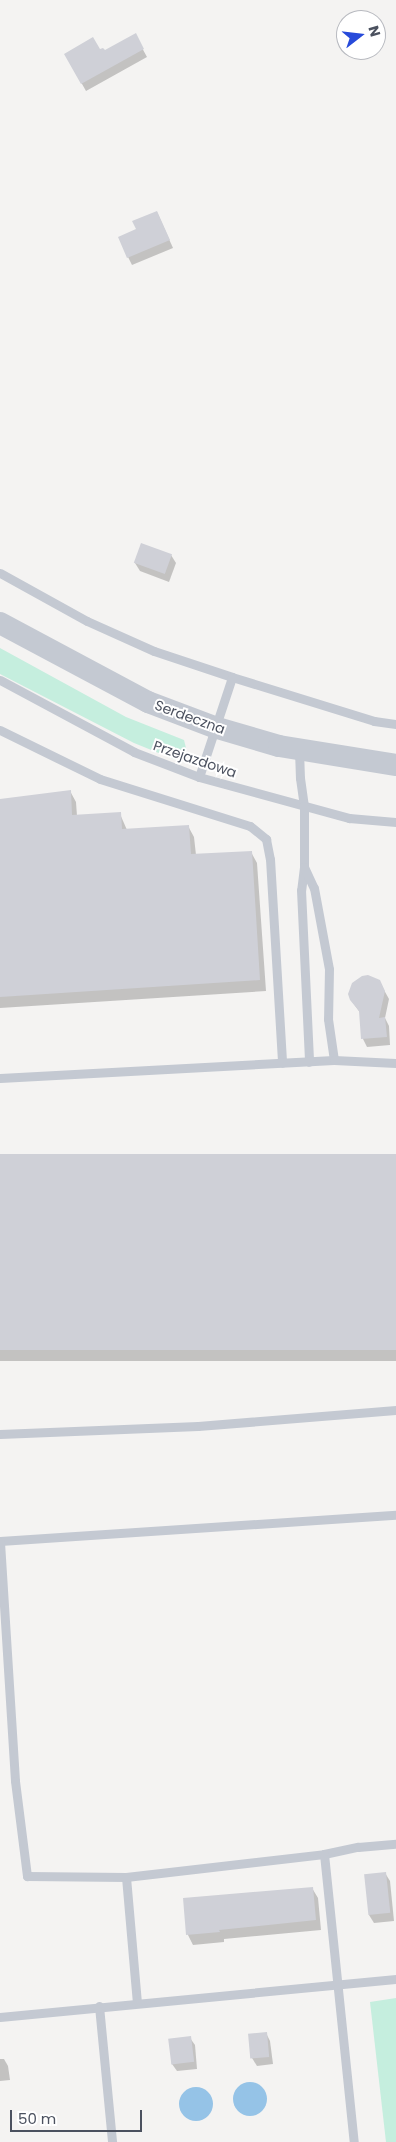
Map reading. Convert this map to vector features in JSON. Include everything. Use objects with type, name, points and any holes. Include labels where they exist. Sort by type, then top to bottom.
[{"type":"street","name":"Serdeczna","points":[[0,623],[148,702],[214,727],[299,750],[396,765]]},
{"type":"lane","points":[[0,573],[87,621],[154,651],[374,720],[396,724]]},
{"type":"lane","points":[[199,777],[232,677]]},
{"type":"lane","name":"Przejazdowa","points":[[0,680],[134,752],[199,777],[350,818],[396,822]]},
{"type":"lane","points":[[0,730],[100,779],[250,826],[266,839],[270,859],[282,1063]]},
{"type":"lane","points":[[299,750],[304,806],[304,866],[301,890],[309,1062]]},
{"type":"lane","points":[[304,866],[314,888],[328,969],[328,1019],[334,1060]]},
{"type":"lane","points":[[0,1078],[334,1060],[396,1063]]},
{"type":"lane","points":[[0,1434],[198,1426],[396,1410]]},
{"type":"lane","points":[[396,1515],[0,1541],[15,1781],[28,1876],[126,1876],[396,1844]]},
{"type":"lane","points":[[324,1854],[354,2142]]},
{"type":"lane","points":[[126,1876],[137,2003]]},
{"type":"lane","points":[[0,2017],[396,1979]]},
{"type":"lane","points":[[99,2006],[112,2142]]},
{"type":"green space","points":[[0,648],[126,717],[184,740],[186,748],[181,762],[134,743],[0,674]]},
{"type":"green space","points":[[396,1998],[396,2142],[386,2142],[370,2002]]},
{"type":"water","points":[[250,2082],[257,2083],[262,2087],[266,2092],[266,2106],[262,2111],[257,2115],[250,2116],[243,2115],[238,2111],[234,2106],[233,2099],[234,2092],[238,2087],[243,2083]]},
{"type":"water","points":[[196,2087],[208,2092],[213,2104],[208,2116],[196,2121],[184,2116],[179,2104],[184,2092]]},
{"type":"building","points":[[136,33],[144,49],[81,84],[64,54],[93,37],[100,49],[103,48],[105,50]]},
{"type":"building","points":[[157,211],[170,240],[127,258],[118,237],[136,229],[132,221]]},
{"type":"building","points":[[141,543],[172,554],[165,574],[134,563]]},
{"type":"building","points":[[71,790],[72,815],[121,812],[122,829],[189,825],[191,854],[252,851],[260,980],[0,997],[0,799]]},
{"type":"building","points":[[368,975],[380,980],[385,991],[379,1018],[385,1017],[387,1037],[361,1039],[359,1011],[350,1000],[348,994],[352,983],[362,976]]},
{"type":"building","points":[[0,1154],[396,1154],[396,1350],[0,1350]]},
{"type":"building","points":[[386,1872],[390,1913],[368,1915],[364,1874]]},
{"type":"building","points":[[313,1887],[316,1920],[186,1935],[183,1898]]},
{"type":"building","points":[[267,2032],[269,2057],[250,2059],[248,2034]]},
{"type":"building","points":[[191,2036],[194,2062],[171,2065],[168,2039]]}]
